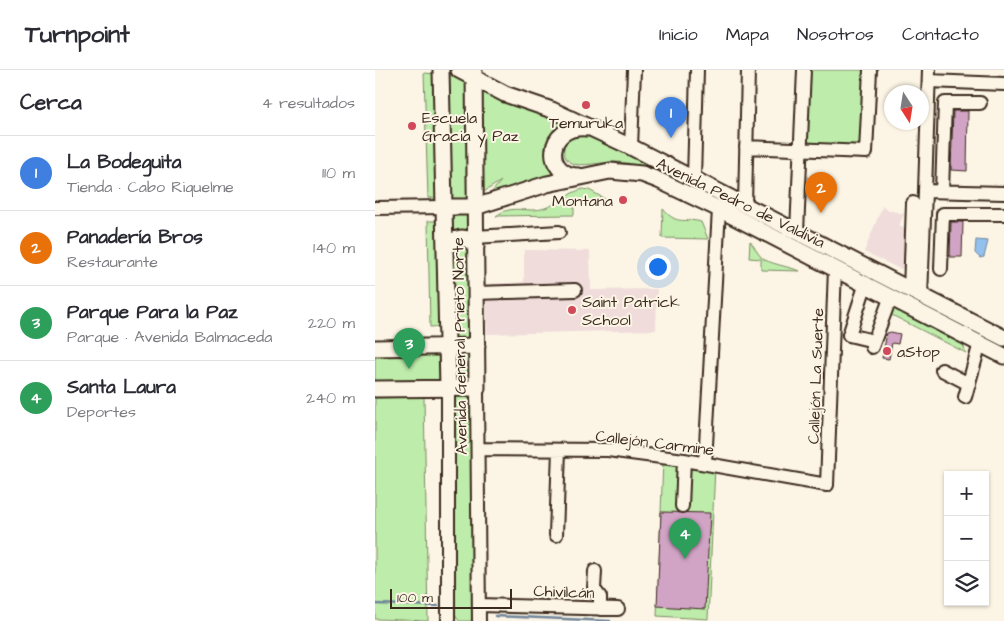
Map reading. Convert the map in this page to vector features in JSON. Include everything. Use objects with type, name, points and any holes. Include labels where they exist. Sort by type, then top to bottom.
[{"type":"main road","name":"Avenida General Prieto Norte","points":[[441,70],[448,388]]},
{"type":"main road","name":"Avenida Pedro de Valdivia","points":[[459,70],[474,74],[513,97],[552,110],[631,147],[1004,338]]},
{"type":"main road","name":"Avenida General Prieto Norte","points":[[474,74],[477,388]]},
{"type":"main road","points":[[583,176],[575,176],[562,170],[556,163],[553,152],[561,134],[570,129],[589,128]]},
{"type":"main road","name":"Avenida Pedro de Valdivia","points":[[444,207],[475,207],[547,184],[610,171],[642,174],[779,239],[1004,356]]},
{"type":"main road","points":[[779,239],[787,238],[797,232]]},
{"type":"main road","points":[[445,249],[454,239],[461,237],[476,242]]},
{"type":"main road","points":[[375,348],[477,346]]},
{"type":"main road","points":[[375,389],[477,388]]},
{"type":"street","points":[[694,178],[697,70]]},
{"type":"street","points":[[745,206],[748,70]]},
{"type":"street","points":[[797,232],[803,70]]},
{"type":"street","points":[[746,147],[867,152],[870,70]]},
{"type":"street","points":[[631,147],[632,71]]},
{"type":"street","points":[[915,294],[925,191],[929,75],[1004,84]]},
{"type":"street","points":[[941,191],[945,103],[980,103]]},
{"type":"street","points":[[925,191],[1004,193]]},
{"type":"street","points":[[913,203],[915,294]]},
{"type":"street","points":[[375,208],[444,207]]},
{"type":"street","points":[[705,463],[719,209]]},
{"type":"street","points":[[941,269],[943,214],[1004,214]]},
{"type":"street","points":[[476,242],[559,232]]},
{"type":"street","name":"Callejón La Suerte","points":[[827,485],[835,268]]},
{"type":"street","points":[[866,283],[849,334],[873,344],[891,296]]},
{"type":"street","points":[[476,293],[575,290]]},
{"type":"street","points":[[965,397],[980,343]]},
{"type":"street","points":[[943,370],[969,384]]},
{"type":"street","name":"Avenida General Prieto Norte","points":[[448,388],[448,621]]},
{"type":"street","name":"Avenida General Prieto Norte","points":[[477,388],[479,621]]},
{"type":"street","name":"Callejón Carmine","points":[[478,448],[608,450],[705,463],[827,485]]},
{"type":"street","points":[[556,535],[559,450]]},
{"type":"street","points":[[682,506],[684,460]]},
{"type":"street","points":[[595,571],[594,589],[600,597],[600,609]]},
{"type":"street","name":"Chivilcán","points":[[479,605],[618,609]]},
{"type":"street","points":[[448,607],[455,621]]},
{"type":"shaded area","points":[[883,205],[885,209],[904,214],[899,226],[911,231],[910,267],[900,269],[864,252]]},
{"type":"shaded area","name":"Saint Patrick School","points":[[524,250],[590,251],[591,290],[657,289],[656,330],[487,334],[486,284],[524,282]]},
{"type":"green space","points":[[810,70],[865,70],[862,146],[807,145]]},
{"type":"green space","points":[[424,73],[436,74],[439,198],[428,198]]},
{"type":"green space","points":[[445,73],[469,83],[471,201],[447,201]]},
{"type":"green space","points":[[478,83],[571,122],[553,133],[547,145],[550,158],[560,175],[485,200],[501,181],[479,195]]},
{"type":"green space","points":[[576,133],[607,143],[697,185],[628,163],[612,162],[580,165],[571,163],[565,156],[564,147],[568,139]]},
{"type":"green space","points":[[583,189],[589,190],[607,200],[607,203],[574,200],[574,215],[496,216],[502,212],[514,209],[538,210],[545,208]]},
{"type":"green space","points":[[663,209],[668,215],[677,220],[701,222],[708,239],[662,238]]},
{"type":"green space","points":[[447,211],[471,212],[473,339],[457,340],[448,337]]},
{"type":"green space","points":[[428,221],[441,221],[444,326],[430,327]]},
{"type":"green space","points":[[750,241],[765,260],[800,271],[761,270],[761,259],[749,258]]},
{"type":"green space","points":[[890,302],[962,341],[966,353],[886,312]]},
{"type":"green space","points":[[443,350],[445,385],[375,385],[375,352]]},
{"type":"green space","points":[[449,351],[474,351],[474,383],[449,383]]},
{"type":"green space","points":[[424,397],[428,621],[375,619],[375,398]]},
{"type":"green space","points":[[449,397],[474,397],[474,621],[459,621],[452,611]]},
{"type":"green space","points":[[663,460],[715,467],[708,619],[657,616]]},
{"type":"water","points":[[976,240],[988,241],[984,257],[980,258],[975,253]]},
{"type":"building","points":[[953,111],[968,111],[967,171],[951,170]]},
{"type":"building","points":[[951,222],[963,222],[962,257],[950,257]]},
{"type":"building","name":"aStop","points":[[887,333],[900,334],[898,344],[892,343],[889,359],[882,358]]},
{"type":"building","points":[[661,512],[710,513],[705,609],[657,606]]},
{"type":"waterway","points":[[375,604],[438,606]]},
{"type":"waterway","points":[[495,616],[610,621]]},
{"type":"place","name":"Temuruka","points":[[586,105]]},
{"type":"place","name":"Escuela Gracia y Paz","points":[[412,126]]},
{"type":"place","name":"La Bodeguita","points":[[671,138]]},
{"type":"place","name":"Montana","points":[[623,200]]},
{"type":"place","name":"Panadería Bros","points":[[821,213]]},
{"type":"place","name":"Saint Patrick School","points":[[572,310]]},
{"type":"place","name":"aStop","points":[[887,351]]},
{"type":"place","name":"Parque Para la Paz","points":[[409,369]]},
{"type":"place","name":"Santa Laura","points":[[685,559]]}]
